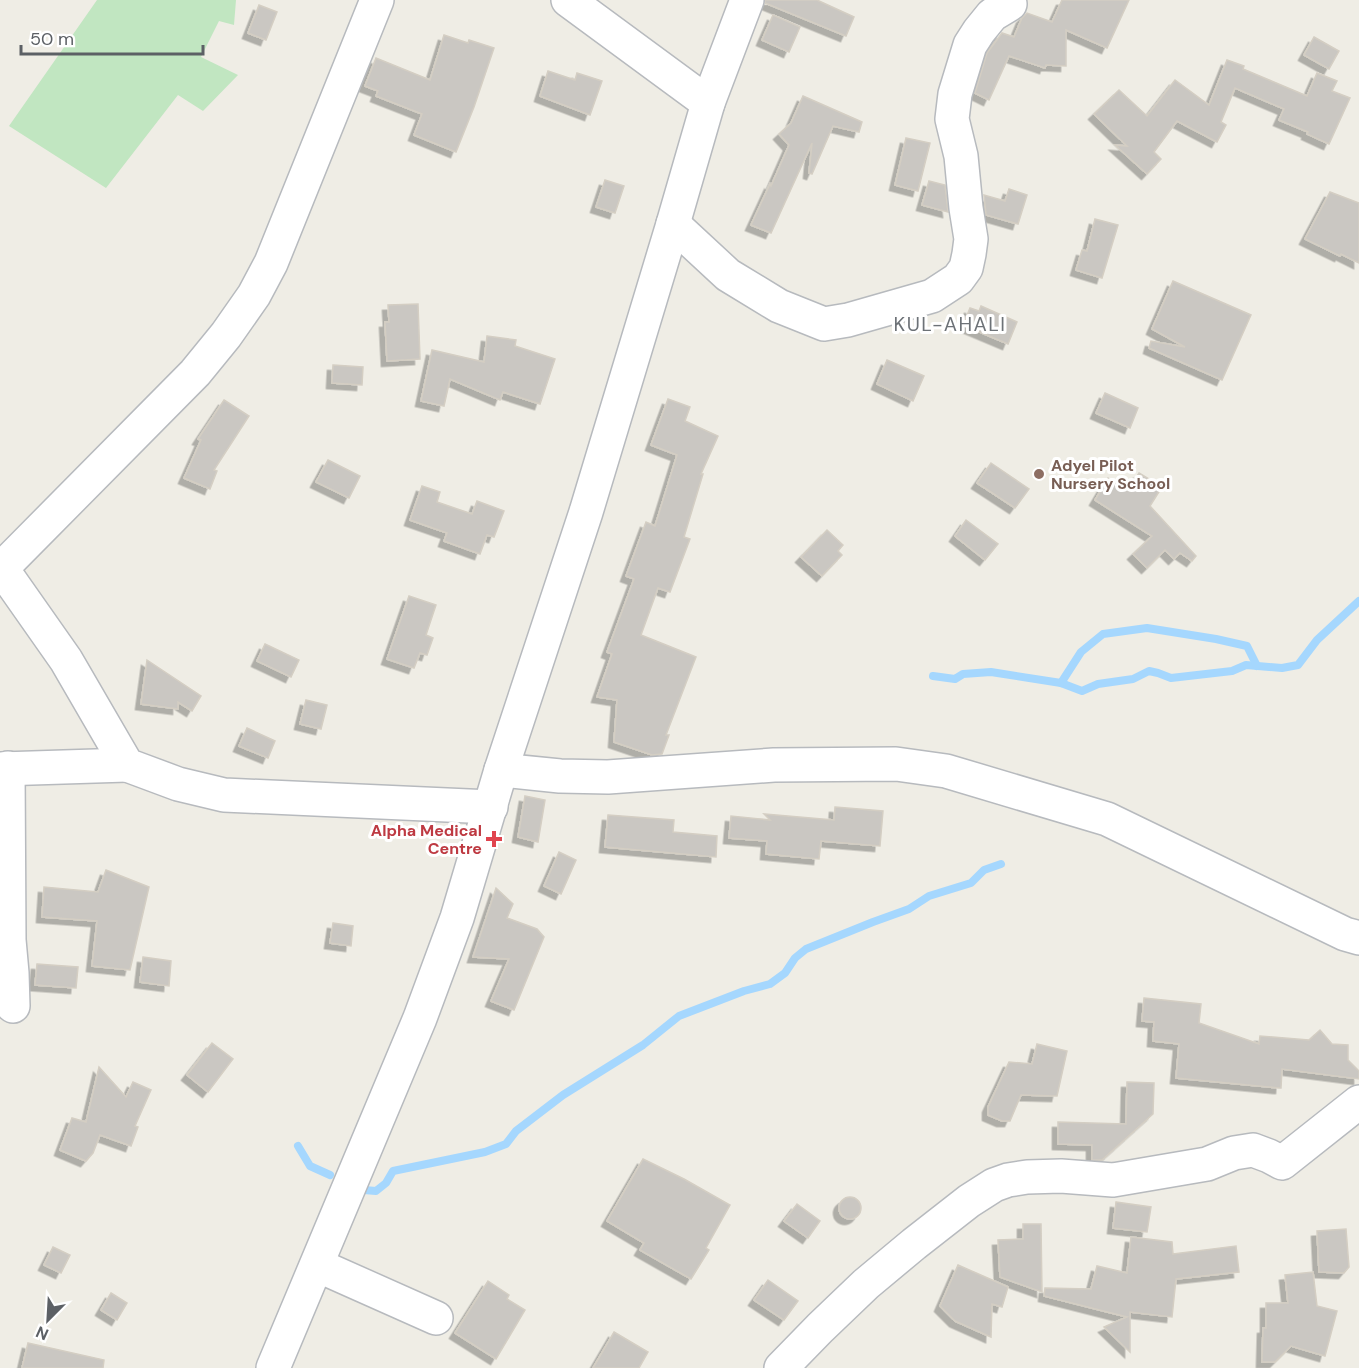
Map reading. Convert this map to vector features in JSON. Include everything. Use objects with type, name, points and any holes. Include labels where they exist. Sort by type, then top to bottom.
[{"type":"street","points":[[127,765],[66,660],[1,567],[195,373],[254,295],[271,263],[377,0]]},
{"type":"street","points":[[568,0],[708,103]]},
{"type":"street","points":[[273,1368],[420,1018],[457,918],[501,771],[586,512],[708,103],[747,0]]},
{"type":"street","points":[[673,224],[728,275],[779,306],[824,324],[848,320],[932,296],[941,291],[958,279],[966,268],[971,238],[961,156],[951,119],[955,94],[970,45],[992,15],[1010,4]]},
{"type":"street","points":[[501,771],[608,777],[774,765],[896,764],[946,771],[1107,819],[1345,934],[1359,938]]},
{"type":"street","points":[[13,1006],[4,768],[127,765],[178,784],[224,795],[491,807]]},
{"type":"street","points":[[781,1368],[866,1284],[969,1201],[994,1185],[1027,1177],[1061,1176],[1113,1180],[1208,1164],[1234,1154],[1253,1150],[1282,1163],[1359,1102]]},
{"type":"street","points":[[317,1265],[436,1318]]},
{"type":"green space","points":[[97,0],[236,0],[234,25],[219,21],[201,57],[238,75],[203,111],[178,95],[106,188],[9,126]]},
{"type":"building","points":[[765,0],[817,0],[854,17],[846,36],[765,3]]},
{"type":"building","points":[[1062,0],[1129,0],[1107,48],[1066,30],[1066,66],[1046,65],[1045,68],[1009,56],[989,100],[975,93],[987,53],[1002,33],[1014,37],[1022,18],[1027,13],[1052,22]]},
{"type":"building","points":[[259,5],[277,12],[266,40],[248,33]]},
{"type":"building","points":[[773,15],[800,27],[789,52],[762,40]]},
{"type":"building","points":[[444,35],[494,48],[456,152],[414,135],[422,114],[376,96],[378,91],[365,86],[376,58],[430,80]]},
{"type":"building","points":[[1314,37],[1339,51],[1329,69],[1304,55]]},
{"type":"building","points":[[1227,60],[1307,96],[1317,73],[1337,81],[1332,91],[1350,98],[1329,144],[1279,120],[1284,109],[1235,88],[1221,122],[1226,125],[1217,142],[1177,121],[1154,152],[1161,159],[1147,174],[1115,145],[1127,146],[1094,114],[1119,90],[1147,116],[1175,80],[1209,105]]},
{"type":"building","points":[[548,71],[575,80],[577,73],[602,81],[590,115],[540,96]]},
{"type":"building","points":[[803,96],[862,122],[859,132],[833,126],[812,174],[809,173],[812,143],[771,233],[751,225],[789,145],[779,134],[791,123]]},
{"type":"building","points":[[906,138],[930,143],[918,191],[895,185]]},
{"type":"building","points":[[605,180],[624,186],[615,213],[596,207]]},
{"type":"building","points":[[929,181],[945,185],[948,212],[922,205]]},
{"type":"building","points":[[1009,189],[1027,195],[1018,224],[986,215],[984,195],[1005,201]]},
{"type":"building","points":[[1330,192],[1359,203],[1359,263],[1305,239]]},
{"type":"building","points":[[1095,219],[1118,225],[1102,278],[1076,270],[1082,250],[1087,251]]},
{"type":"building","points":[[1173,281],[1251,315],[1222,380],[1149,348],[1151,341],[1185,347],[1152,329]]},
{"type":"building","points":[[418,304],[420,359],[387,361],[385,322],[389,322],[388,305]]},
{"type":"building","points":[[981,306],[1017,322],[1008,344],[963,325],[970,308],[979,311]]},
{"type":"building","points":[[487,336],[516,340],[515,346],[555,359],[540,404],[503,392],[500,400],[450,379],[444,406],[421,401],[432,350],[484,362]]},
{"type":"building","points":[[887,360],[924,376],[913,401],[877,384]]},
{"type":"building","points":[[333,365],[363,367],[362,385],[332,383]]},
{"type":"building","points":[[1105,393],[1138,408],[1130,428],[1096,413]]},
{"type":"building","points":[[668,399],[690,407],[685,421],[718,436],[701,474],[703,474],[684,537],[690,539],[670,592],[658,588],[641,635],[696,657],[666,735],[669,735],[662,754],[652,755],[614,742],[617,700],[597,697],[612,654],[607,652],[634,579],[626,576],[646,522],[655,526],[677,455],[651,445]]},
{"type":"building","points":[[224,400],[249,416],[214,470],[217,471],[210,489],[184,478],[201,440],[198,439]]},
{"type":"building","points":[[328,460],[360,476],[349,498],[316,482]]},
{"type":"building","points":[[991,463],[1029,489],[1015,508],[977,483]]},
{"type":"building","points":[[1139,473],[1162,487],[1150,506],[1196,556],[1192,561],[1180,553],[1174,559],[1165,550],[1147,568],[1133,554],[1152,536],[1095,500],[1108,478],[1128,490]]},
{"type":"building","points":[[422,486],[440,492],[437,502],[472,514],[477,501],[504,511],[494,537],[487,535],[480,554],[444,541],[447,533],[410,520]]},
{"type":"building","points":[[966,520],[998,544],[985,560],[955,536]]},
{"type":"building","points":[[827,530],[843,545],[838,551],[842,555],[822,576],[801,557]]},
{"type":"building","points":[[409,596],[436,605],[426,635],[433,638],[427,655],[420,653],[414,668],[387,659]]},
{"type":"building","points":[[265,644],[299,660],[291,677],[257,661]]},
{"type":"building","points":[[147,660],[201,696],[192,711],[178,702],[178,709],[141,704]]},
{"type":"building","points":[[306,700],[327,705],[321,729],[300,724]]},
{"type":"building","points":[[247,728],[275,741],[268,758],[239,746]]},
{"type":"building","points":[[525,796],[545,800],[538,842],[518,837]]},
{"type":"building","points":[[835,807],[883,811],[880,846],[821,841],[819,859],[766,854],[767,841],[729,838],[731,816],[770,820],[764,814],[834,820]]},
{"type":"building","points":[[608,815],[674,820],[673,832],[717,836],[716,857],[605,847]]},
{"type":"building","points":[[559,852],[576,860],[561,894],[544,886]]},
{"type":"building","points":[[106,870],[149,887],[130,970],[92,966],[97,921],[42,917],[44,887],[98,892]]},
{"type":"building","points":[[496,888],[513,904],[507,918],[537,929],[544,937],[514,1010],[491,1001],[509,959],[473,957]]},
{"type":"building","points":[[333,923],[353,926],[351,946],[330,943]]},
{"type":"building","points":[[143,957],[171,961],[169,986],[140,982]]},
{"type":"building","points":[[37,964],[78,967],[76,988],[35,985]]},
{"type":"building","points":[[1144,998],[1201,1004],[1199,1023],[1259,1044],[1260,1036],[1309,1040],[1320,1030],[1332,1044],[1348,1045],[1348,1060],[1359,1071],[1359,1079],[1282,1069],[1281,1088],[1176,1078],[1179,1044],[1153,1041],[1154,1022],[1142,1021]]},
{"type":"building","points":[[212,1043],[233,1059],[208,1092],[187,1075]]},
{"type":"building","points":[[1037,1044],[1067,1051],[1057,1096],[1021,1095],[1010,1121],[1002,1121],[988,1115],[988,1107],[1009,1062],[1032,1064]]},
{"type":"building","points":[[99,1067],[126,1097],[133,1082],[151,1090],[135,1126],[138,1127],[131,1146],[100,1135],[93,1153],[86,1161],[60,1150],[72,1118],[86,1122]]},
{"type":"building","points":[[1127,1082],[1154,1083],[1153,1114],[1102,1160],[1092,1160],[1092,1145],[1058,1144],[1058,1122],[1126,1124]]},
{"type":"building","points":[[643,1159],[730,1205],[706,1248],[709,1250],[691,1279],[640,1250],[644,1243],[607,1221]]},
{"type":"building","points":[[850,1197],[860,1204],[861,1208],[854,1218],[850,1219],[840,1212],[839,1208],[846,1198]]},
{"type":"building","points":[[1116,1202],[1151,1207],[1147,1232],[1113,1228]]},
{"type":"building","points":[[797,1204],[820,1221],[808,1238],[784,1221]]},
{"type":"building","points":[[1023,1224],[1041,1224],[1042,1292],[1000,1277],[998,1240],[1023,1239]]},
{"type":"building","points":[[1346,1229],[1349,1267],[1344,1273],[1319,1272],[1317,1231]]},
{"type":"building","points":[[1131,1237],[1172,1242],[1173,1254],[1236,1246],[1239,1272],[1176,1279],[1172,1317],[1130,1312],[1130,1352],[1104,1327],[1127,1317],[1044,1296],[1045,1288],[1091,1289],[1097,1266],[1127,1273]]},
{"type":"building","points":[[53,1247],[70,1255],[61,1273],[44,1265]]},
{"type":"building","points":[[958,1265],[1008,1287],[1002,1307],[992,1304],[991,1337],[955,1321],[940,1306]]},
{"type":"building","points":[[1313,1272],[1317,1306],[1337,1311],[1325,1356],[1291,1346],[1275,1362],[1262,1362],[1266,1303],[1288,1303],[1285,1275]]},
{"type":"building","points":[[768,1280],[798,1301],[784,1320],[754,1300]]},
{"type":"building","points":[[488,1281],[509,1295],[507,1299],[525,1310],[496,1359],[455,1333]]},
{"type":"building","points":[[111,1293],[127,1303],[117,1320],[101,1310]]},
{"type":"building","points":[[614,1332],[648,1352],[639,1368],[593,1368]]},
{"type":"building","points":[[28,1343],[104,1360],[103,1368],[22,1368]]},
{"type":"waterway","points":[[933,676],[955,679],[963,674],[991,672],[1061,683],[1082,691],[1098,684],[1133,679],[1149,671],[1171,678],[1232,671],[1246,665],[1282,668],[1298,665],[1317,640],[1359,601]]},
{"type":"waterway","points":[[1061,683],[1081,652],[1103,634],[1147,628],[1247,646],[1257,666]]},
{"type":"waterway","points":[[364,1190],[376,1191],[386,1183],[393,1171],[485,1152],[506,1144],[516,1131],[563,1095],[643,1045],[679,1016],[744,991],[770,984],[785,973],[795,958],[806,949],[909,909],[929,896],[971,883],[984,870],[1001,864]]},
{"type":"waterway","points":[[298,1146],[310,1166],[330,1175]]},
{"type":"place","name":"Adyel Pilot Nursery School","points":[[1039,474]]},
{"type":"place","name":"Alpha Medical Centre","points":[[494,839]]},
{"type":"district","name":"KUL-AHALI","points":[[950,324]]}]
